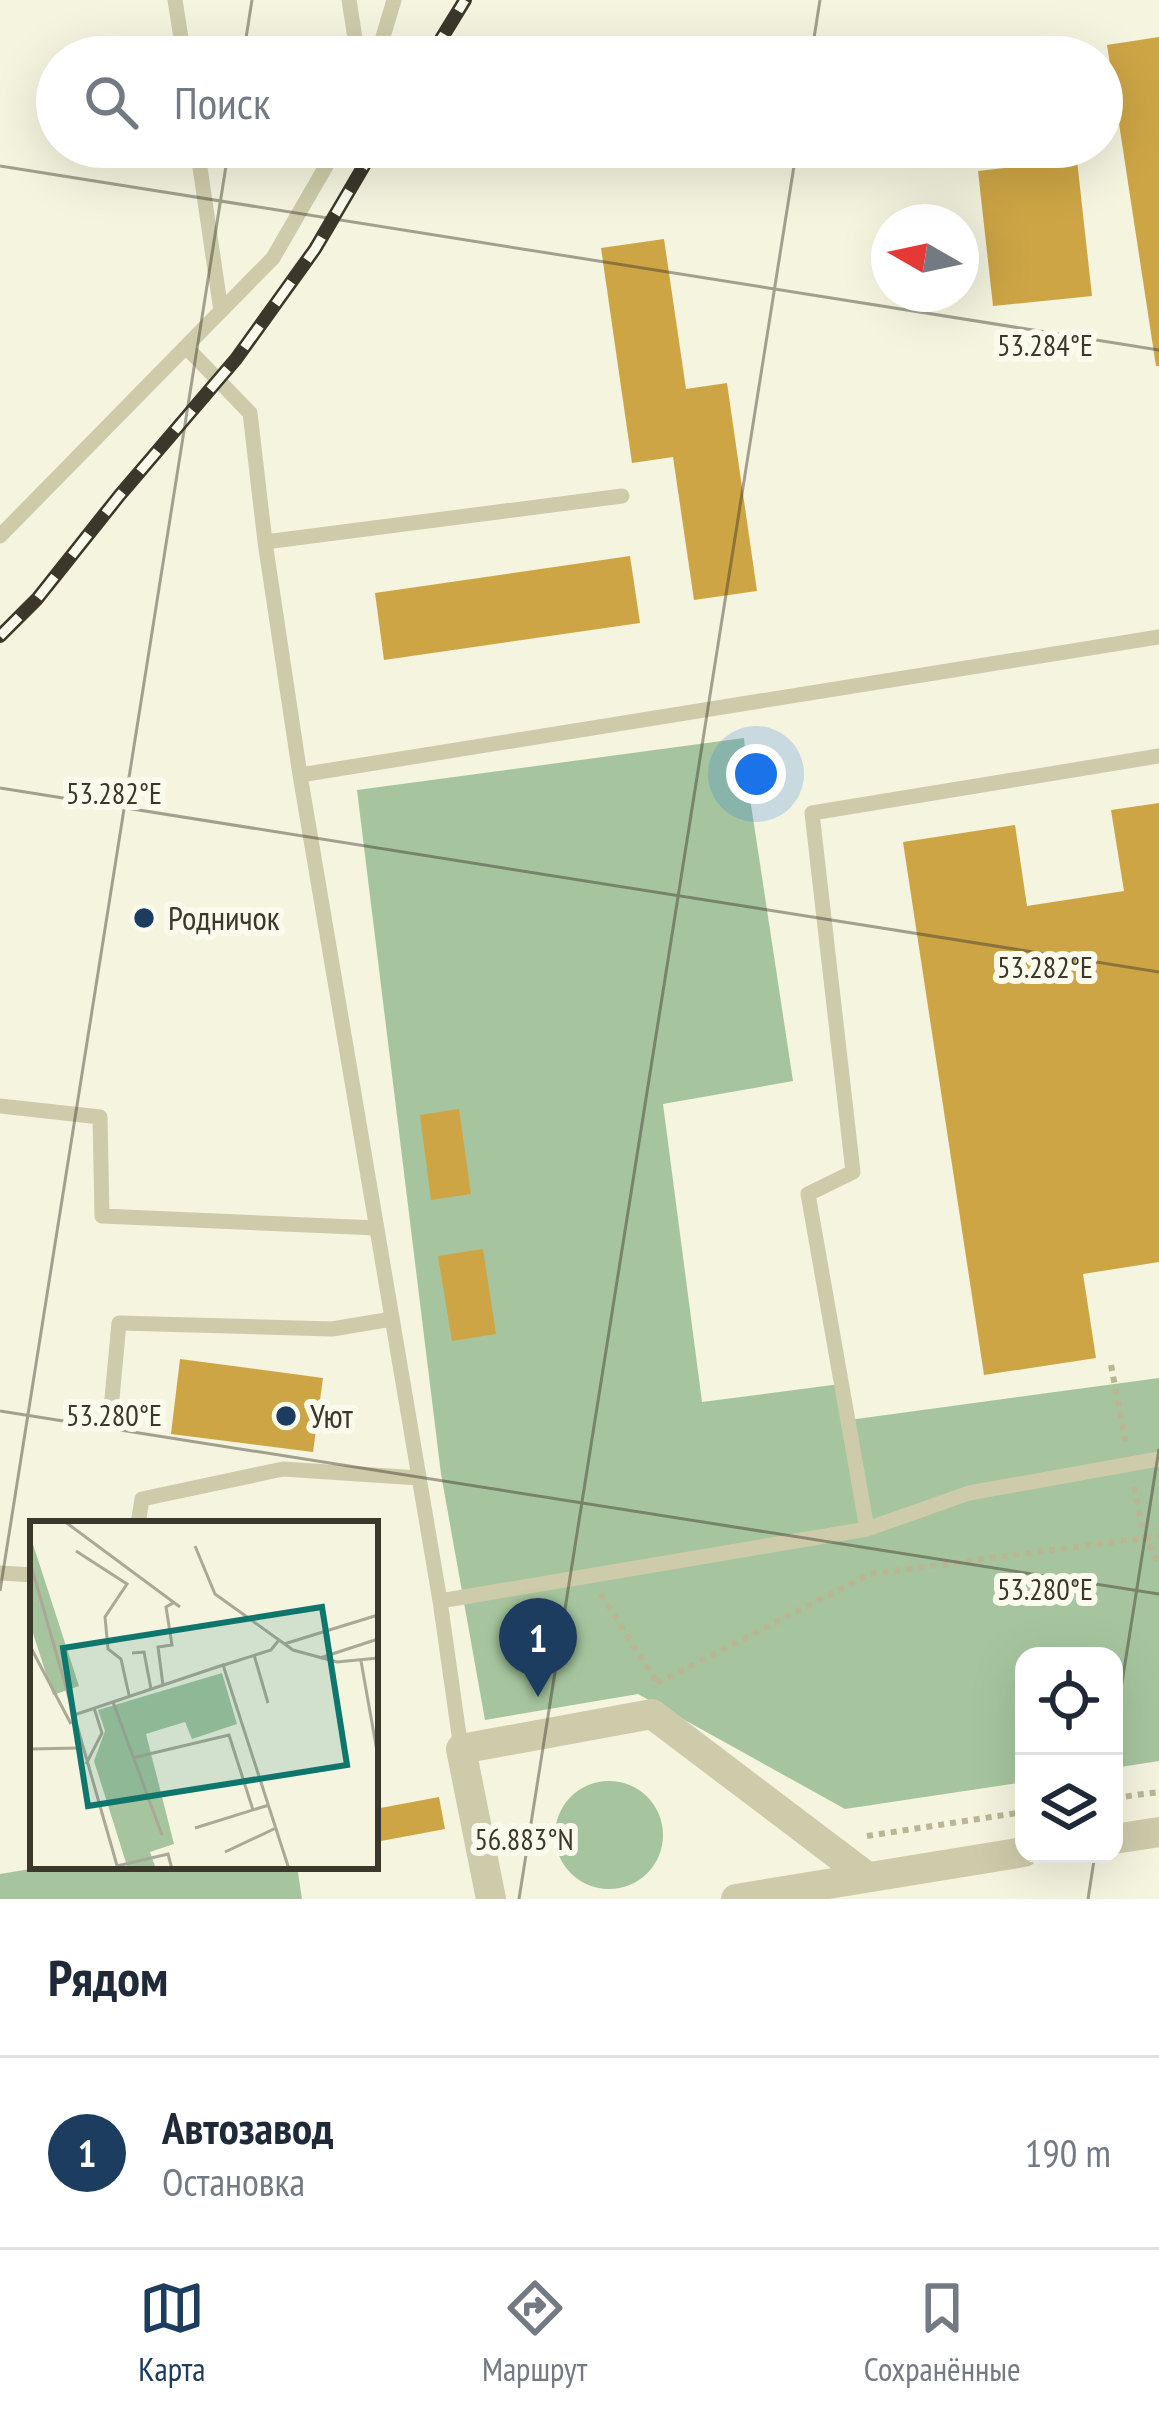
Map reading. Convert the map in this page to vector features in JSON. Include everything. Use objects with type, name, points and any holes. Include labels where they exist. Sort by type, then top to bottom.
[{"type":"street","points":[[489,1899],[461,1749],[652,1714],[866,1876]]},
{"type":"street","points":[[1123,1838],[1159,1832]]},
{"type":"street","points":[[736,1899],[1015,1853]]},
{"type":"lane","points":[[175,0],[181,36]]},
{"type":"lane","points":[[349,0],[355,36]]},
{"type":"lane","points":[[383,36],[394,0]]},
{"type":"lane","points":[[200,168],[221,311]]},
{"type":"lane","points":[[0,536],[273,258],[326,168]]},
{"type":"lane","points":[[186,347],[250,413],[300,775],[461,1749]]},
{"type":"lane","points":[[265,542],[622,496]]},
{"type":"lane","points":[[300,775],[1159,637]]},
{"type":"lane","points":[[867,1528],[808,1194],[853,1172],[812,813],[1159,756]]},
{"type":"lane","points":[[0,1106],[100,1117],[103,1216],[377,1228]]},
{"type":"lane","points":[[111,1408],[118,1323],[332,1329],[392,1319]]},
{"type":"lane","points":[[440,1600],[867,1528],[969,1493],[1159,1459]]},
{"type":"lane","points":[[138,1521],[142,1499],[283,1469],[419,1478]]},
{"type":"lane","points":[[0,1573],[30,1575]]},
{"type":"path","points":[[657,1683],[870,1574],[1159,1536]]},
{"type":"path","points":[[1145,1538],[1159,1564]]},
{"type":"path","points":[[590,1576],[657,1683],[652,1714]]},
{"type":"path","points":[[1123,1797],[1159,1792]]},
{"type":"path","points":[[822,1844],[1015,1813]]},
{"type":"green space","points":[[744,738],[793,1081],[663,1104],[702,1402],[840,1384],[849,1420],[1159,1378],[1159,1761],[1123,1767],[1123,1647],[1015,1647],[1015,1783],[845,1809],[638,1694],[485,1720],[441,1474],[357,790]]},
{"type":"green space","points":[[609,1781],[630,1785],[647,1797],[659,1814],[663,1835],[659,1856],[647,1873],[630,1885],[609,1889],[588,1885],[571,1873],[559,1856],[555,1835],[559,1814],[571,1797],[588,1785]]},
{"type":"green space","points":[[30,1869],[297,1869],[302,1899],[0,1899],[0,1874]]},
{"type":"building","points":[[1159,37],[1159,366],[1123,150],[1123,43]]},
{"type":"building","points":[[1078,168],[1092,296],[993,306],[978,171]]},
{"type":"building","points":[[664,239],[686,389],[727,383],[757,591],[694,600],[673,457],[632,463],[601,248]]},
{"type":"building","points":[[630,556],[640,623],[384,660],[375,593]]},
{"type":"building","points":[[1159,803],[1159,1262],[1083,1274],[1096,1358],[984,1375],[903,842],[1015,825],[1027,906],[1124,891],[1111,810]]},
{"type":"building","points":[[459,1109],[471,1194],[431,1200],[420,1115]]},
{"type":"building","points":[[483,1249],[496,1334],[452,1341],[438,1256]]},
{"type":"building","points":[[180,1359],[323,1378],[313,1452],[171,1434]]},
{"type":"building","points":[[439,1797],[445,1829],[381,1841],[378,1808]]},
{"type":"railway","points":[[443,36],[465,0]]},
{"type":"railway","points":[[0,636],[37,599],[236,359],[315,249],[363,168]]},
{"type":"place","name":"Родничок","points":[[144,918]]},
{"type":"place","name":"Уют","points":[[286,1416]]},
{"type":"place","name":"Автозавод","points":[[538,1697]]}]
